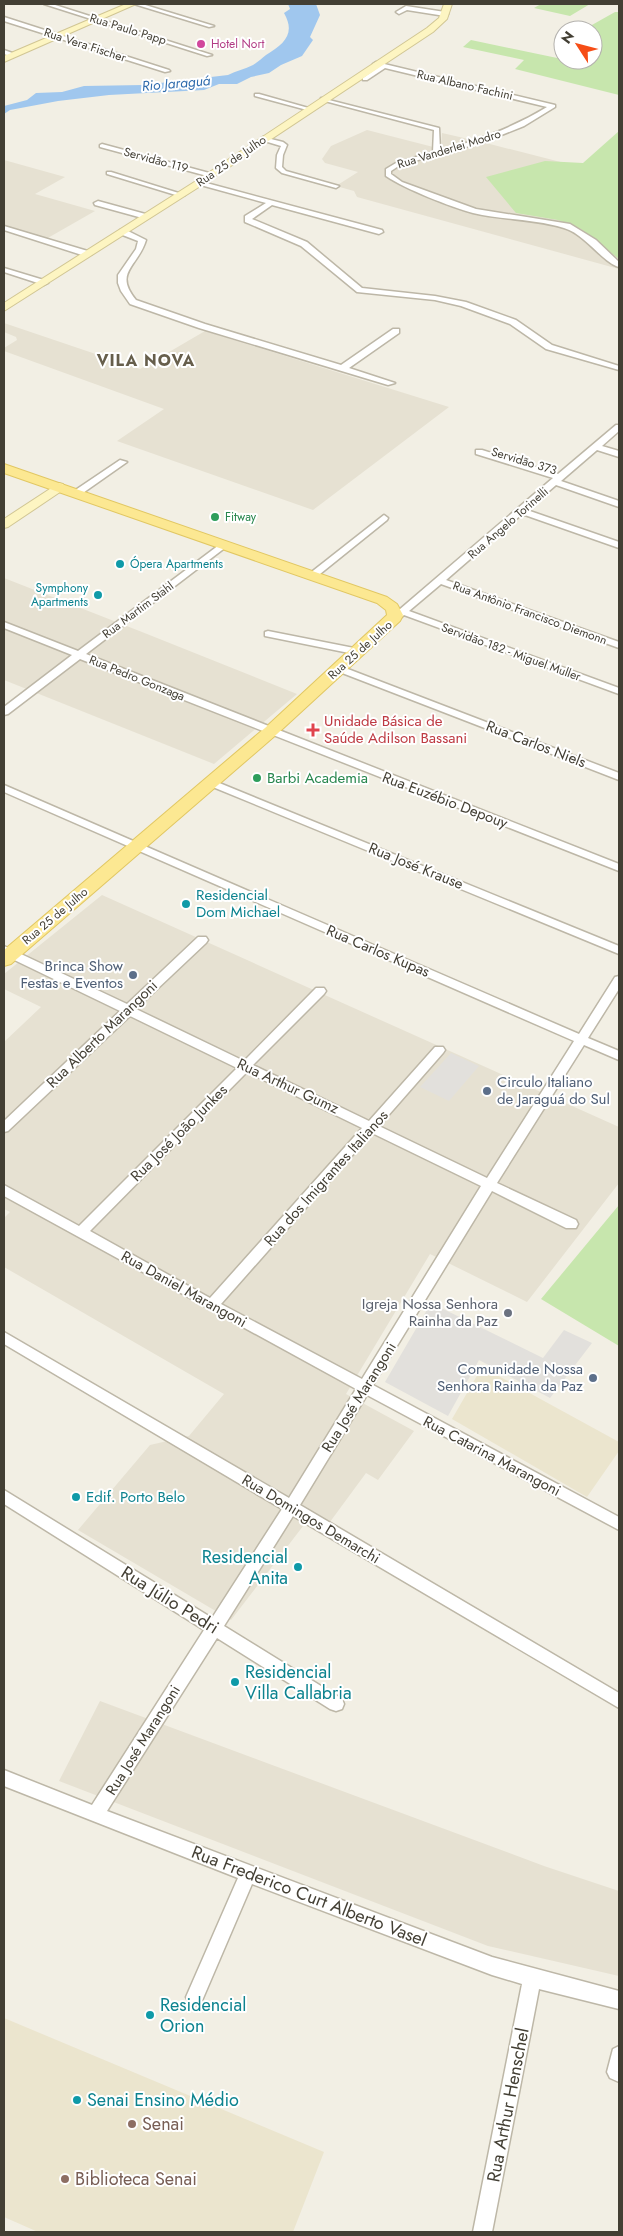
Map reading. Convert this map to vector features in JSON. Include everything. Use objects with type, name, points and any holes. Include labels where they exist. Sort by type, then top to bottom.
[{"type":"main road","points":[[4,59],[132,4]]},
{"type":"main road","name":"Rua 25 de Julho","points":[[4,308],[146,218],[323,99],[380,65],[438,25],[445,14],[448,4]]},
{"type":"main road","name":"Rua 25 de Julho","points":[[4,468],[382,600],[394,608],[399,615],[212,783],[6,954]]},
{"type":"main road","points":[[4,524],[58,487]]},
{"type":"street","name":"Rua Paulo Papp","points":[[47,4],[209,55]]},
{"type":"street","points":[[137,4],[211,26]]},
{"type":"street","points":[[399,12],[406,8],[445,14]]},
{"type":"street","name":"Rua Vera Fischer","points":[[4,19],[167,72]]},
{"type":"street","points":[[4,52],[13,55]]},
{"type":"street","points":[[365,79],[380,65]]},
{"type":"street","name":"Rua Albano Fachini","points":[[380,65],[554,106]]},
{"type":"street","points":[[257,95],[308,109]]},
{"type":"street","points":[[323,99],[437,129],[436,154]]},
{"type":"street","name":"Rua Vanderlei Modro","points":[[554,106],[522,126],[473,144],[398,164],[388,170],[388,175],[407,186],[474,211],[567,226],[593,242],[619,265]]},
{"type":"street","points":[[263,140],[281,143],[286,146],[280,155],[280,168],[284,172],[336,186]]},
{"type":"street","name":"Servidão 119","points":[[102,146],[211,175]]},
{"type":"street","points":[[110,173],[181,195]]},
{"type":"street","points":[[199,183],[379,232]]},
{"type":"street","points":[[98,203],[146,218]]},
{"type":"street","points":[[271,203],[248,218],[248,220],[304,244],[360,290],[435,298],[463,304],[513,322],[549,347],[619,368]]},
{"type":"street","points":[[4,228],[88,254]]},
{"type":"street","points":[[123,232],[142,240],[141,245],[124,267],[122,277],[124,293],[132,302],[202,326],[392,384]]},
{"type":"street","points":[[4,270],[44,283]]},
{"type":"street","points":[[343,368],[396,331]]},
{"type":"street","name":"Rua Angelo Torinelli","points":[[399,615],[619,427]]},
{"type":"street","points":[[597,447],[619,454]]},
{"type":"street","points":[[481,450],[561,478],[619,504]]},
{"type":"street","points":[[76,493],[123,462]]},
{"type":"street","points":[[522,511],[619,545]]},
{"type":"street","points":[[312,576],[384,518]]},
{"type":"street","name":"Rua Martim Stahl","points":[[4,712],[224,545]]},
{"type":"street","name":"Rua Antônio Francisco Diemonn","points":[[441,581],[619,645]]},
{"type":"street","name":"Servidão 182 - Miguel Muller","points":[[399,615],[619,691]]},
{"type":"street","name":"Rua Pedro Gonzaga","points":[[4,626],[271,731]]},
{"type":"street","points":[[268,634],[359,652]]},
{"type":"street","name":"Rua Carlos Niels","points":[[340,669],[619,776]]},
{"type":"street","name":"Rua Euzébio Depouy","points":[[271,731],[619,868]]},
{"type":"street","name":"Rua José Krause","points":[[212,783],[619,950]]},
{"type":"street","name":"Rua Carlos Kupas","points":[[4,788],[619,1056]]},
{"type":"street","name":"Rua Alberto Marangoni","points":[[4,1128],[126,1010],[202,940]]},
{"type":"street","name":"Rua Arthur Gumz","points":[[6,954],[373,1126],[571,1224]]},
{"type":"street","name":"Rua José Marangoni","points":[[96,1814],[619,980]]},
{"type":"street","name":"Rua José João Junkes","points":[[80,1233],[320,991]]},
{"type":"street","name":"Rua dos Imigrantes Italianos","points":[[212,1305],[439,1050]]},
{"type":"street","name":"Rua Daniel Marangoni","points":[[4,1190],[364,1387]]},
{"type":"street","name":"Rua Domingos Demarchi","points":[[4,1337],[619,1701]]},
{"type":"street","name":"Rua Catarina Marangoni","points":[[364,1387],[619,1524]]},
{"type":"street","name":"Rua Júlio Pedri","points":[[4,1496],[336,1704]]},
{"type":"street","name":"Rua Frederico Curt Alberto Vasel","points":[[4,1778],[248,1874],[532,1978],[619,2000]]},
{"type":"street","points":[[195,1997],[248,1874]]},
{"type":"street","name":"Rua Arthur Henschel","points":[[483,2232],[532,1978]]},
{"type":"street","points":[[619,2055],[616,2072],[619,2073]]},
{"type":"shaded area","points":[[367,130],[441,149],[442,133],[619,177],[619,269],[357,197],[354,191],[336,186],[358,172],[325,163],[322,159],[331,146]]},
{"type":"shaded area","points":[[4,160],[65,177],[35,194],[95,211],[46,239],[4,225]]},
{"type":"shaded area","points":[[4,323],[140,369],[205,331],[449,407],[313,510],[117,441],[164,409],[4,351],[4,348],[17,340],[16,337],[4,332]]},
{"type":"shaded area","points":[[4,578],[297,694],[214,764],[4,680]]},
{"type":"shaded area","points":[[102,895],[619,1127],[619,1183],[527,1302],[430,1254],[346,1394],[414,1431],[378,1480],[366,1473],[327,1526],[310,1517],[231,1620],[78,1530],[150,1445],[189,1436],[224,1394],[4,1267],[4,1218],[10,1212],[4,1209],[4,1042],[41,1007],[4,989],[4,974]]},
{"type":"shaded area","points":[[451,1053],[479,1066],[449,1101],[420,1087]]},
{"type":"shaded area","points":[[431,1303],[543,1358],[564,1330],[592,1343],[550,1398],[479,1360],[448,1416],[385,1382]]},
{"type":"shaded area","points":[[482,1367],[619,1442],[619,1451],[587,1497],[452,1419]]},
{"type":"shaded area","points":[[100,1701],[544,1866],[619,1891],[619,1976],[488,1946],[59,1781]]},
{"type":"shaded area","name":"Senai","points":[[4,2018],[324,2152],[293,2232],[38,2232],[4,2217]]},
{"type":"green space","points":[[541,4],[590,4],[570,16],[534,8]]},
{"type":"green space","points":[[615,12],[619,12],[619,95],[515,69],[524,60],[463,47],[471,40],[553,57],[553,70],[603,70],[603,20],[601,20]]},
{"type":"green space","points":[[619,131],[619,259],[581,229],[558,220],[516,213],[486,177],[545,161],[583,163]]},
{"type":"green space","points":[[619,1205],[619,1346],[541,1299]]},
{"type":"water","name":"Rio Jaraguá","points":[[288,4],[316,4],[320,15],[310,37],[313,40],[302,56],[281,65],[269,73],[251,77],[237,84],[219,84],[204,90],[109,95],[58,101],[10,110],[4,114],[4,106],[27,100],[36,93],[62,92],[84,86],[143,85],[228,75],[253,65],[283,42],[289,27],[284,13],[290,9]]},
{"type":"place","name":"Hotel Nort","points":[[201,44]]},
{"type":"place","name":"Fitway","points":[[215,517]]},
{"type":"place","name":"Ópera Apartments","points":[[120,564]]},
{"type":"place","name":"Symphony Apartments","points":[[98,595]]},
{"type":"place","name":"Unidade Básica de Saúde Adilson Bassani","points":[[313,730]]},
{"type":"place","name":"Barbi Academia","points":[[257,778]]},
{"type":"place","name":"Residencial Dom Michael","points":[[186,904]]},
{"type":"place","name":"Brinca Show Festas e Eventos","points":[[133,975]]},
{"type":"place","name":"Circulo Italiano de Jaraguá do Sul","points":[[487,1091]]},
{"type":"place","name":"Igreja Nossa Senhora Rainha da Paz","points":[[508,1313]]},
{"type":"place","name":"Comunidade Nossa Senhora Rainha da Paz","points":[[593,1378]]},
{"type":"place","name":"Edif. Porto Belo","points":[[76,1497]]},
{"type":"place","name":"Residencial Anita","points":[[298,1567]]},
{"type":"place","name":"Residencial Villa Callabria","points":[[235,1682]]},
{"type":"place","name":"Residencial Orion","points":[[150,2015]]},
{"type":"place","name":"Senai Ensino Médio","points":[[77,2100]]},
{"type":"place","name":"Senai","points":[[132,2124]]},
{"type":"place","name":"Biblioteca Senai","points":[[65,2179]]},
{"type":"district","name":"VILA NOVA","points":[[146,360]]}]
